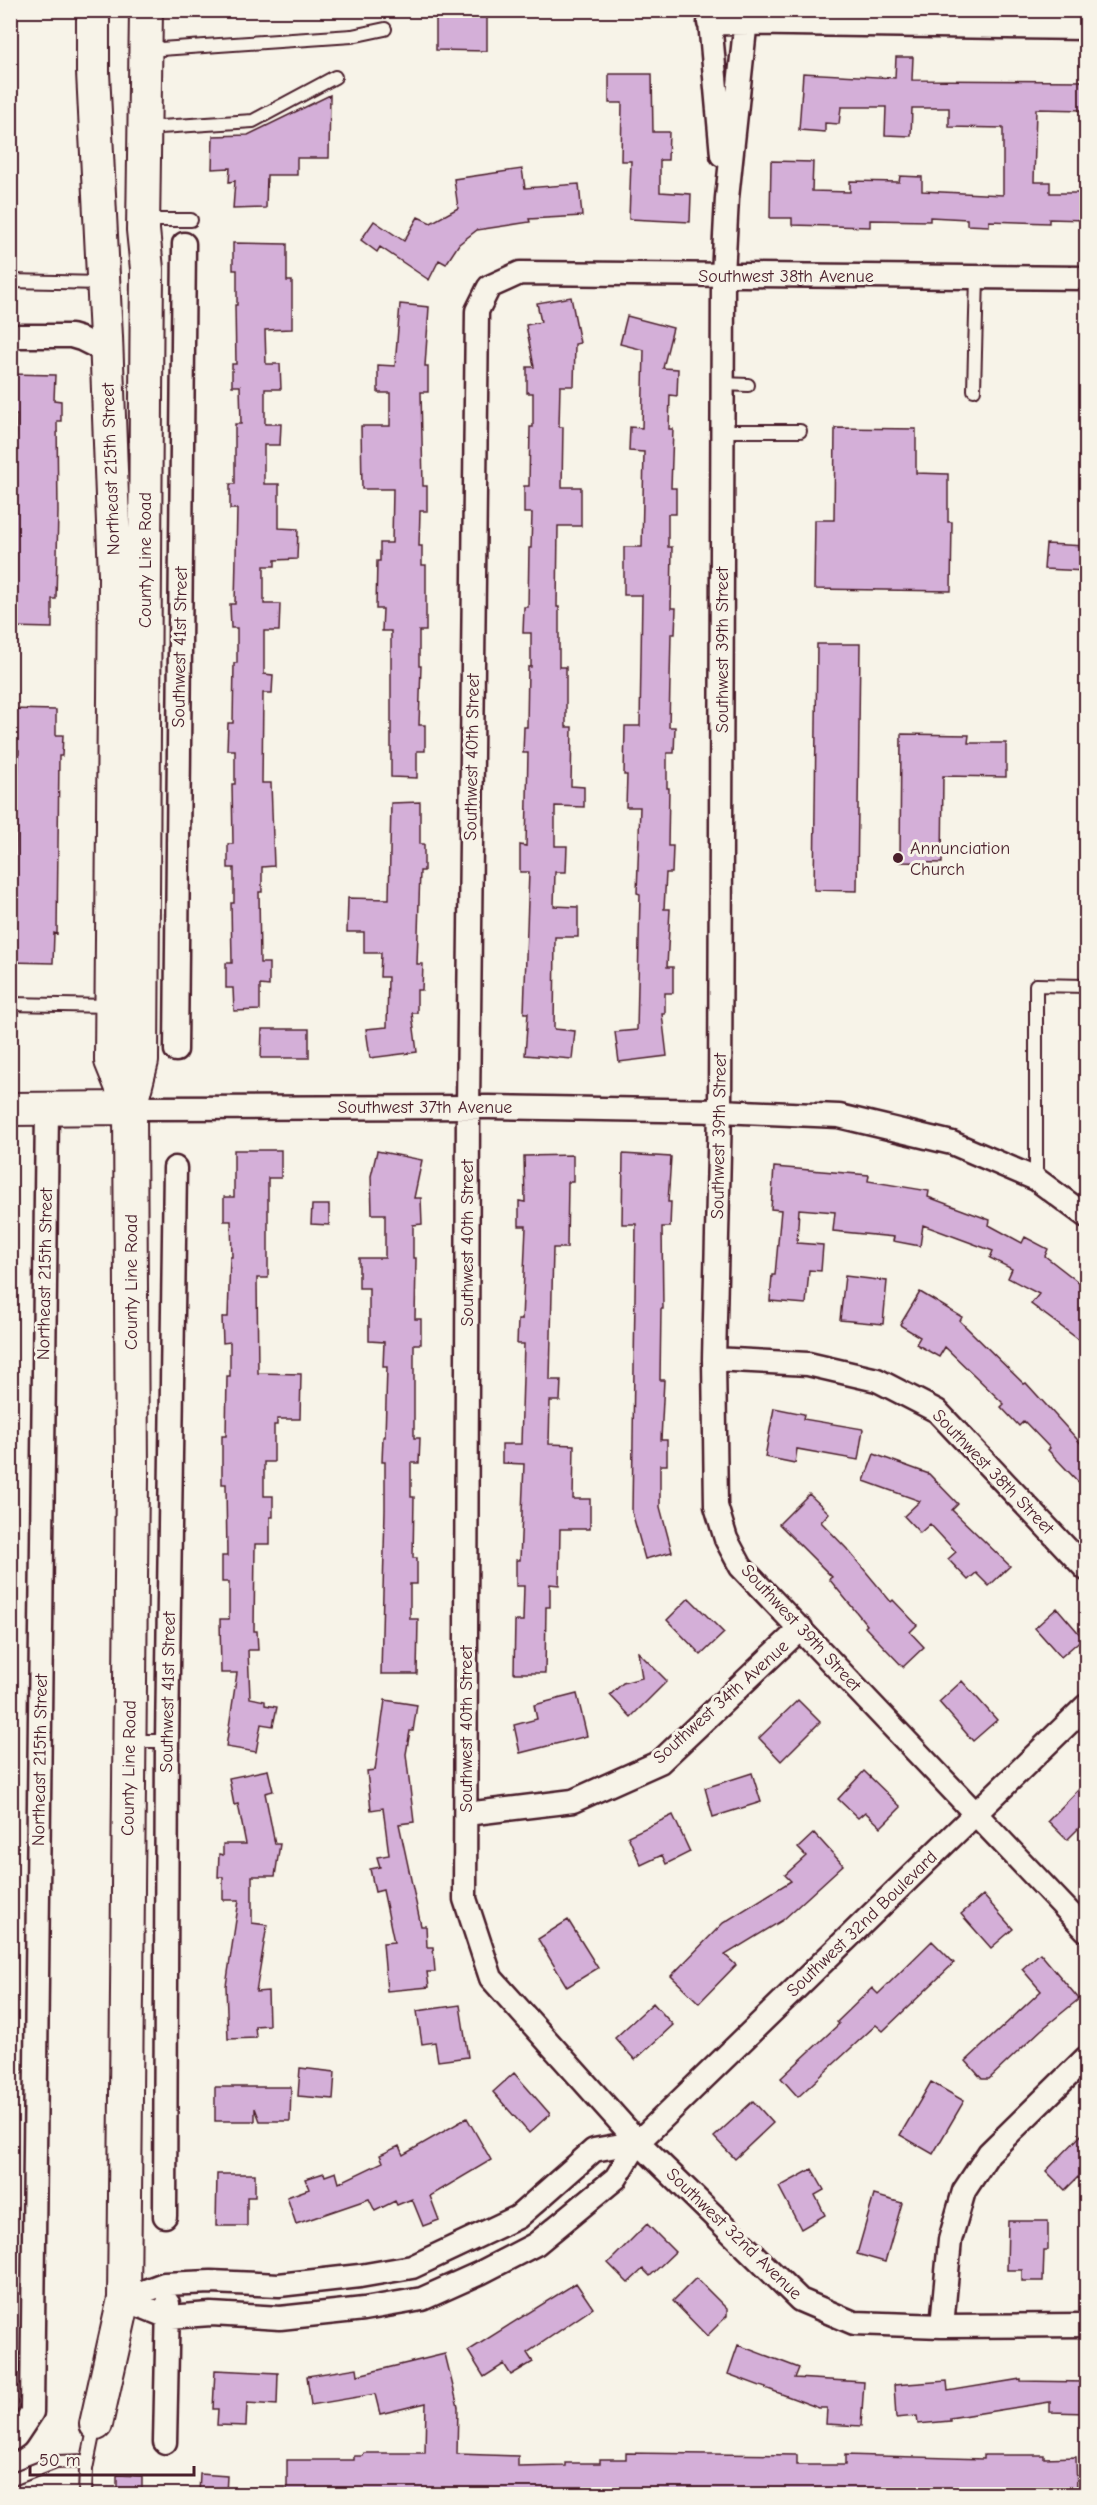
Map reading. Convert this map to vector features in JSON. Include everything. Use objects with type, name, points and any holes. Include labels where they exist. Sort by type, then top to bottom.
[{"type":"street","name":"Northeast 215th Street","points":[[93,10],[93,72],[115,576],[111,928]]},
{"type":"street","name":"County Line Road","points":[[96,2424],[124,2299],[132,1476],[130,1108],[142,1061],[147,341],[143,220],[146,10]]},
{"type":"street","points":[[709,17],[1086,28]]},
{"type":"street","name":"Southwest 39th Street","points":[[709,17],[727,198]]},
{"type":"street","name":"Southwest 39th Street","points":[[746,17],[727,198],[723,275],[720,1111],[714,1359],[716,1506],[726,1539],[741,1567],[1086,1930]]},
{"type":"street","name":"Southwest 41st Street","points":[[176,1050],[184,244]]},
{"type":"street","points":[[145,252],[125,276],[103,283],[127,312],[135,517],[145,532]]},
{"type":"street","name":"Southwest 38th Avenue","points":[[489,287],[520,273],[1086,278]]},
{"type":"street","name":"Southwest 40th Street","points":[[489,287],[477,311],[468,1107],[465,1899],[491,1978],[638,2142]]},
{"type":"street","points":[[10,336],[71,336],[107,352]]},
{"type":"street","points":[[147,341],[183,341]]},
{"type":"street","name":"County Line Road","points":[[111,928],[111,1061],[130,1108]]},
{"type":"street","name":"Southwest 37th Avenue","points":[[130,1108],[468,1107],[720,1111],[839,1116],[952,1143],[1036,1179],[1086,1216]]},
{"type":"street","points":[[10,1109],[130,1108]]},
{"type":"street","name":"Northeast 215th Street","points":[[10,2440],[16,2436],[32,2412],[46,1109]]},
{"type":"street","name":"Southwest 41st Street","points":[[165,2216],[167,1741],[175,1168]]},
{"type":"street","name":"Southwest 38th Street","points":[[714,1359],[808,1364],[877,1380],[937,1412],[1086,1569]]},
{"type":"street","name":"Southwest 34th Avenue","points":[[465,1814],[573,1801],[660,1762],[801,1628]]},
{"type":"street","name":"Southwest 32nd Boulevard","points":[[124,2299],[168,2317],[211,2314],[280,2318],[364,2309],[422,2299],[536,2244],[616,2178],[638,2142],[1086,1706]]},
{"type":"street","points":[[942,2326],[950,2240],[964,2191],[989,2153],[1086,2058]]},
{"type":"street","points":[[124,2299],[169,2284],[210,2282],[279,2285],[360,2276],[412,2267],[518,2217],[594,2150],[638,2142]]},
{"type":"street","name":"Southwest 32nd Avenue","points":[[638,2142],[800,2300],[854,2323],[942,2326],[1086,2325]]},
{"type":"street","points":[[165,2442],[169,2284]]},
{"type":"lane","points":[[145,50],[352,36],[385,29]]},
{"type":"lane","points":[[144,128],[253,121],[335,77]]},
{"type":"lane","points":[[143,220],[191,220]]},
{"type":"lane","points":[[974,390],[976,277]]},
{"type":"lane","points":[[10,281],[103,283]]},
{"type":"lane","points":[[723,384],[748,385]]},
{"type":"lane","points":[[723,431],[800,431]]},
{"type":"lane","points":[[1036,1179],[1036,985],[1086,986]]},
{"type":"lane","points":[[10,1004],[111,1006]]},
{"type":"lane","points":[[129,1741],[167,1741]]},
{"type":"lane","points":[[85,2494],[87,2461],[96,2424]]},
{"type":"lane","points":[[10,2480],[56,2462],[87,2461]]},
{"type":"building","points":[[436,13],[487,14],[487,51],[436,50]]},
{"type":"building","points":[[896,57],[913,57],[912,80],[1086,81],[1086,110],[1036,109],[1034,182],[1050,182],[1050,193],[1086,193],[1086,220],[1049,219],[1049,223],[989,221],[989,226],[967,225],[967,219],[930,217],[930,221],[870,220],[870,227],[792,225],[792,218],[770,218],[771,161],[813,162],[812,191],[850,192],[850,181],[899,182],[900,176],[922,177],[922,191],[1003,195],[1003,128],[949,127],[949,108],[912,108],[911,136],[885,135],[886,107],[841,107],[839,124],[825,123],[825,132],[799,130],[803,73],[895,78]]},
{"type":"building","points":[[609,74],[652,74],[653,132],[669,132],[668,160],[660,160],[660,192],[691,194],[690,222],[629,219],[631,161],[621,161],[622,103],[609,103]]},
{"type":"building","points":[[330,95],[329,158],[297,158],[297,175],[267,175],[266,208],[233,209],[235,181],[229,182],[230,168],[212,169],[213,136],[248,135]]},
{"type":"building","points":[[522,169],[525,188],[579,184],[582,216],[529,219],[530,222],[477,230],[459,244],[446,264],[439,260],[429,280],[380,247],[377,252],[361,240],[374,221],[404,241],[418,217],[431,223],[458,208],[454,179]]},
{"type":"building","points":[[233,243],[287,244],[287,281],[292,281],[292,329],[265,330],[266,364],[280,364],[281,389],[265,389],[265,424],[281,424],[280,445],[264,445],[264,484],[279,484],[279,528],[298,529],[297,559],[275,560],[275,566],[264,566],[264,604],[280,604],[279,631],[264,631],[264,674],[273,675],[272,693],[263,693],[262,783],[271,783],[274,866],[262,867],[262,892],[259,892],[260,963],[269,963],[269,986],[260,985],[260,1010],[234,1011],[233,988],[226,988],[226,963],[232,963],[231,903],[234,903],[234,868],[228,868],[228,844],[233,844],[232,784],[235,784],[235,750],[227,750],[228,723],[233,723],[234,663],[237,663],[237,628],[231,628],[230,604],[235,604],[237,509],[230,509],[230,484],[235,484],[235,424],[241,424],[240,386],[232,386],[232,364],[236,364],[235,305],[237,305],[237,270],[233,270]]},
{"type":"building","points":[[571,297],[580,343],[575,344],[574,386],[560,386],[559,427],[563,427],[562,487],[581,487],[581,526],[558,526],[557,607],[559,607],[559,667],[566,667],[566,727],[572,727],[571,786],[584,787],[584,807],[555,806],[555,846],[567,846],[566,872],[555,872],[554,906],[578,907],[578,937],[555,937],[554,1029],[575,1031],[572,1059],[525,1055],[528,1013],[524,1013],[529,872],[520,872],[520,845],[526,846],[528,753],[523,753],[524,727],[527,727],[528,667],[531,667],[531,633],[523,633],[524,607],[528,607],[532,513],[524,513],[524,486],[529,486],[530,427],[533,427],[533,393],[527,393],[527,367],[534,367],[526,325],[541,322],[537,303]]},
{"type":"building","points":[[400,304],[429,307],[425,366],[428,366],[428,392],[421,392],[423,486],[427,486],[427,511],[420,511],[419,546],[422,546],[422,565],[426,565],[426,631],[419,631],[419,666],[421,666],[419,725],[425,725],[425,751],[417,751],[417,778],[391,777],[391,631],[382,631],[383,609],[376,609],[377,561],[380,561],[380,543],[392,543],[393,489],[362,489],[361,426],[390,426],[390,393],[378,393],[378,365],[395,366]]},
{"type":"building","points":[[627,316],[673,328],[663,368],[678,369],[677,396],[670,395],[669,429],[673,429],[671,488],[676,488],[676,514],[668,514],[668,547],[672,547],[671,608],[676,608],[675,634],[671,634],[669,727],[675,727],[674,753],[667,753],[668,846],[673,846],[672,873],[666,873],[664,909],[670,909],[667,967],[673,967],[673,993],[665,993],[665,1014],[662,1014],[667,1056],[619,1062],[615,1032],[637,1030],[640,894],[637,893],[640,807],[626,807],[627,775],[624,775],[625,726],[640,726],[642,595],[624,595],[624,547],[642,547],[644,452],[629,451],[630,427],[642,428],[644,350],[620,344]]},
{"type":"building","points":[[10,374],[55,375],[54,400],[61,401],[61,421],[57,421],[56,599],[52,599],[52,628],[10,627],[17,415],[10,415]]},
{"type":"building","points":[[835,428],[916,429],[916,473],[948,474],[948,522],[952,522],[951,591],[814,589],[815,520],[834,520]]},
{"type":"building","points":[[1046,544],[1086,546],[1086,571],[1044,569]]},
{"type":"building","points":[[817,644],[860,644],[857,891],[814,890]]},
{"type":"building","points":[[10,709],[56,710],[56,735],[63,735],[62,756],[59,756],[57,934],[54,933],[53,963],[10,962],[10,918],[14,918],[19,750],[10,750]]},
{"type":"building","points":[[901,734],[969,735],[968,743],[1006,743],[1006,777],[943,776],[942,863],[900,862]]},
{"type":"building","points":[[420,802],[420,844],[424,844],[424,871],[420,871],[417,964],[423,964],[422,990],[417,990],[417,1013],[412,1013],[417,1052],[370,1058],[366,1029],[387,1027],[388,977],[380,977],[381,953],[364,953],[364,932],[347,932],[348,898],[389,899],[391,803]]},
{"type":"building","points":[[262,1029],[309,1029],[309,1058],[261,1058]]},
{"type":"building","points":[[234,1150],[281,1150],[281,1178],[268,1178],[268,1278],[257,1278],[258,1373],[301,1374],[300,1419],[277,1419],[277,1425],[274,1425],[274,1462],[264,1462],[264,1496],[273,1496],[273,1517],[270,1517],[270,1544],[255,1544],[254,1631],[257,1631],[258,1650],[248,1650],[250,1698],[265,1701],[265,1705],[277,1707],[273,1726],[261,1724],[256,1752],[226,1747],[237,1673],[221,1673],[220,1619],[229,1619],[229,1582],[222,1582],[222,1556],[227,1556],[226,1484],[222,1484],[222,1436],[226,1436],[227,1376],[230,1376],[230,1342],[223,1343],[222,1317],[228,1317],[230,1257],[232,1257],[231,1221],[224,1221],[224,1197],[234,1197]]},
{"type":"building","points":[[377,1151],[422,1160],[414,1198],[421,1198],[422,1224],[413,1225],[413,1258],[416,1258],[415,1319],[421,1319],[421,1344],[414,1344],[414,1438],[420,1438],[419,1463],[411,1463],[411,1497],[414,1497],[413,1558],[417,1558],[417,1584],[410,1584],[410,1619],[418,1619],[417,1674],[381,1674],[385,1510],[385,1462],[382,1462],[387,1367],[383,1367],[384,1342],[369,1341],[369,1288],[359,1288],[359,1258],[385,1258],[385,1214],[372,1214],[371,1176]]},
{"type":"building","points":[[623,1154],[671,1157],[668,1202],[671,1202],[670,1227],[662,1227],[663,1309],[661,1309],[660,1380],[664,1380],[661,1440],[667,1440],[667,1465],[660,1465],[660,1507],[672,1552],[645,1559],[632,1512],[636,1224],[622,1224]]},
{"type":"building","points":[[573,1155],[573,1182],[568,1182],[567,1248],[553,1248],[550,1380],[561,1380],[560,1401],[550,1401],[549,1444],[574,1445],[573,1499],[590,1499],[590,1529],[560,1529],[559,1585],[550,1584],[550,1607],[546,1607],[545,1673],[514,1673],[515,1621],[523,1621],[524,1586],[516,1586],[516,1560],[520,1560],[524,1464],[502,1463],[502,1444],[521,1444],[524,1344],[517,1344],[518,1320],[522,1320],[526,1226],[519,1226],[519,1201],[525,1202],[524,1156]]},
{"type":"building","points":[[774,1167],[869,1175],[868,1181],[929,1191],[928,1197],[990,1220],[989,1225],[1022,1243],[1025,1237],[1048,1249],[1045,1256],[1086,1288],[1086,1345],[1031,1304],[1039,1294],[1008,1278],[1012,1269],[990,1258],[993,1251],[923,1225],[920,1246],[893,1241],[894,1237],[833,1231],[835,1212],[799,1209],[797,1243],[823,1245],[821,1271],[809,1270],[806,1304],[770,1301],[772,1275],[775,1275],[781,1210],[771,1209]]},
{"type":"building","points":[[312,1205],[329,1205],[329,1225],[311,1224]]},
{"type":"building","points":[[845,1276],[887,1281],[883,1324],[840,1320]]},
{"type":"building","points":[[920,1292],[962,1317],[960,1321],[1024,1384],[1026,1383],[1086,1449],[1086,1490],[1024,1421],[1019,1426],[1001,1407],[1004,1404],[945,1347],[939,1357],[916,1344],[920,1337],[900,1325]]},
{"type":"building","points":[[774,1408],[804,1414],[803,1419],[863,1429],[858,1460],[797,1449],[795,1463],[765,1457]]},
{"type":"building","points":[[874,1454],[929,1474],[958,1504],[952,1510],[1010,1566],[989,1586],[976,1573],[968,1580],[948,1559],[956,1552],[930,1524],[920,1533],[904,1516],[920,1501],[864,1481]]},
{"type":"building","points":[[809,1494],[829,1513],[821,1522],[891,1602],[893,1600],[917,1625],[910,1632],[924,1647],[903,1667],[865,1627],[867,1625],[829,1579],[832,1577],[779,1524]]},
{"type":"building","points":[[689,1598],[724,1633],[701,1655],[667,1620]]},
{"type":"building","points":[[1057,1608],[1083,1638],[1061,1657],[1035,1628]]},
{"type":"building","points":[[638,1652],[667,1681],[631,1717],[610,1695],[623,1683],[642,1678]]},
{"type":"building","points":[[962,1681],[997,1720],[973,1741],[939,1702]]},
{"type":"building","points":[[577,1694],[587,1736],[520,1753],[514,1725],[537,1719],[534,1705]]},
{"type":"building","points":[[385,1700],[417,1705],[406,1754],[414,1822],[399,1824],[421,1926],[426,1926],[427,1947],[433,1947],[435,1972],[427,1972],[429,1987],[387,1991],[383,1943],[394,1942],[383,1890],[375,1892],[370,1869],[380,1867],[377,1857],[389,1855],[383,1808],[371,1810],[367,1771],[375,1770]]},
{"type":"building","points":[[798,1700],[820,1722],[781,1761],[759,1738]]},
{"type":"building","points":[[268,1770],[273,1791],[265,1793],[275,1844],[280,1844],[275,1876],[252,1876],[252,1923],[267,1925],[256,1992],[268,1991],[269,2025],[255,2026],[256,2038],[228,2039],[226,1986],[239,1900],[223,1900],[223,1877],[218,1877],[219,1854],[223,1855],[223,1844],[246,1844],[238,1804],[234,1805],[229,1778]]},
{"type":"building","points":[[864,1771],[901,1807],[881,1827],[865,1812],[858,1818],[838,1799]]},
{"type":"building","points":[[752,1773],[761,1802],[713,1817],[705,1788]]},
{"type":"building","points":[[1086,1782],[1086,1821],[1067,1840],[1048,1821]]},
{"type":"building","points":[[673,1815],[690,1852],[666,1864],[662,1855],[641,1865],[628,1836]]},
{"type":"building","points":[[814,1833],[843,1865],[783,1920],[725,1955],[736,1965],[699,2003],[671,1976],[723,1923],[791,1881],[785,1875],[806,1856],[798,1848]]},
{"type":"building","points":[[983,1895],[1013,1929],[991,1948],[961,1914]]},
{"type":"building","points":[[568,1920],[598,1968],[567,1987],[538,1939]]},
{"type":"building","points":[[932,1941],[954,1963],[883,2031],[876,2025],[798,2097],[781,2078],[839,2024],[837,2022],[872,1988],[878,1994]]},
{"type":"building","points":[[1040,1953],[1079,1999],[1041,2030],[989,2079],[982,2079],[966,2061],[1041,1991],[1022,1969]]},
{"type":"building","points":[[653,2003],[673,2025],[635,2060],[615,2038]]},
{"type":"building","points":[[460,2005],[468,2057],[438,2061],[435,2042],[422,2044],[417,2011]]},
{"type":"building","points":[[300,2068],[335,2072],[333,2099],[298,2096]]},
{"type":"building","points":[[514,2073],[550,2114],[529,2133],[493,2092]]},
{"type":"building","points":[[931,2082],[964,2101],[933,2154],[900,2135]]},
{"type":"building","points":[[215,2087],[291,2087],[290,2121],[260,2121],[255,2108],[255,2121],[215,2121]]},
{"type":"building","points":[[753,2101],[773,2123],[735,2159],[714,2137]]},
{"type":"building","points":[[467,2118],[491,2160],[430,2196],[439,2220],[423,2226],[412,2199],[397,2205],[395,2201],[375,2211],[369,2199],[296,2224],[287,2197],[309,2189],[305,2179],[336,2172],[339,2183],[383,2162],[380,2155],[399,2146],[403,2155]]},
{"type":"building","points":[[1086,2130],[1086,2185],[1078,2177],[1065,2190],[1046,2171]]},
{"type":"building","points":[[812,2169],[824,2190],[815,2195],[825,2215],[801,2229],[779,2187]]},
{"type":"building","points":[[217,2174],[255,2174],[255,2197],[247,2197],[247,2226],[216,2226]]},
{"type":"building","points":[[874,2195],[902,2203],[885,2262],[857,2254]]},
{"type":"building","points":[[1008,2221],[1048,2221],[1048,2250],[1044,2250],[1043,2281],[1022,2281],[1022,2270],[1007,2270]]},
{"type":"building","points":[[647,2224],[675,2252],[650,2276],[643,2269],[628,2283],[608,2263]]},
{"type":"building","points":[[696,2278],[727,2309],[727,2316],[707,2336],[673,2301]]},
{"type":"building","points":[[576,2283],[593,2308],[527,2353],[533,2362],[511,2375],[504,2364],[484,2377],[468,2351]]},
{"type":"building","points":[[738,2345],[799,2368],[795,2378],[864,2382],[861,2426],[826,2424],[827,2408],[819,2408],[728,2374]]},
{"type":"building","points":[[445,2354],[458,2407],[457,2454],[518,2456],[518,2467],[600,2463],[600,2459],[626,2459],[626,2453],[797,2455],[797,2465],[845,2465],[845,2455],[984,2459],[984,2455],[1076,2457],[1077,2494],[287,2494],[287,2460],[354,2460],[354,2456],[363,2456],[364,2453],[425,2453],[426,2403],[380,2414],[375,2394],[311,2405],[307,2376],[357,2368],[358,2375]]},
{"type":"building","points":[[215,2370],[278,2373],[277,2405],[247,2403],[246,2426],[217,2425],[218,2409],[213,2409]]},
{"type":"building","points":[[1021,2379],[1021,2381],[1086,2382],[1086,2413],[1050,2412],[1050,2402],[950,2418],[950,2421],[918,2424],[917,2416],[896,2418],[894,2385],[947,2381],[948,2391]]},
{"type":"building","points":[[200,2474],[227,2476],[226,2494],[199,2494]]},
{"type":"building","points":[[117,2475],[142,2476],[142,2494],[117,2494]]},
{"type":"place","name":"Annunciation Church","points":[[898,858]]}]
